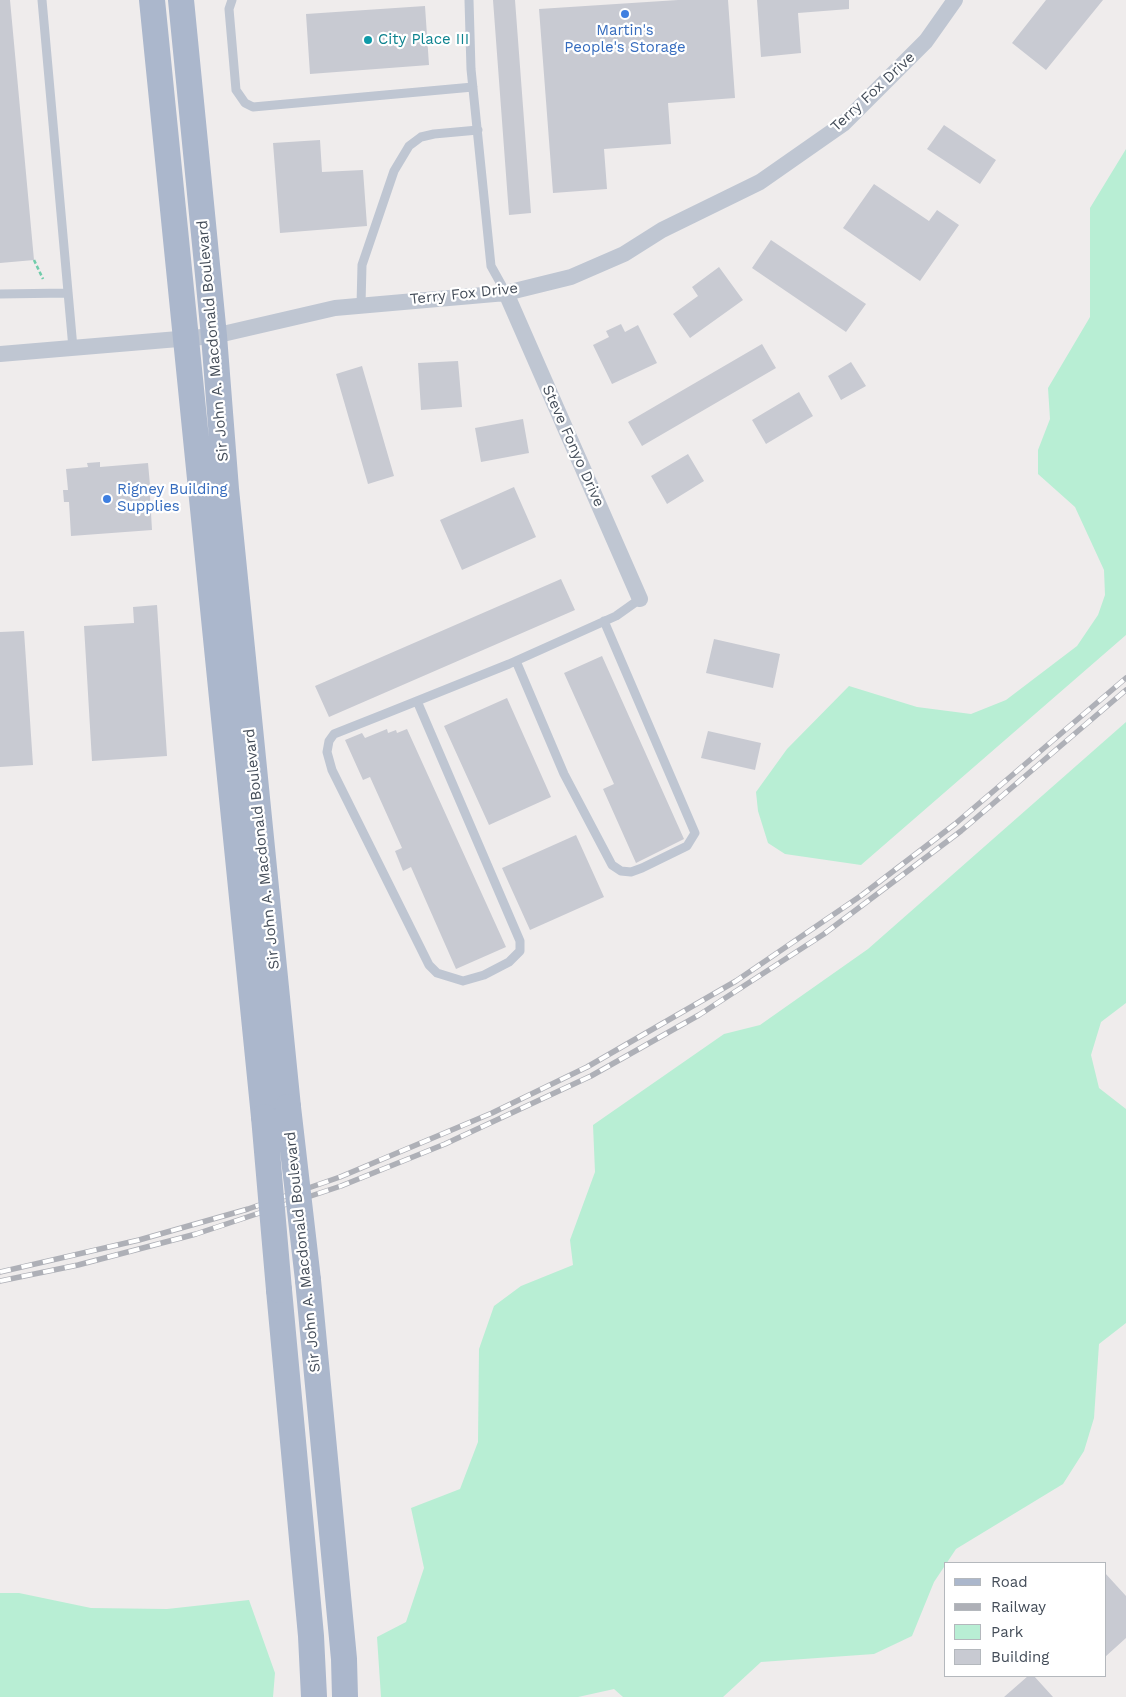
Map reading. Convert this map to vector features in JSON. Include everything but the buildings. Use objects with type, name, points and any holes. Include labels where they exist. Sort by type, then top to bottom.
[{"type":"main road","name":"Sir John A. Macdonald Boulevard","points":[[152,0],[264,1117],[278,1290],[311,1636],[314,1697]]},
{"type":"main road","name":"Sir John A. Macdonald Boulevard","points":[[181,0],[214,336],[226,488],[288,1107],[308,1280],[344,1659],[345,1697]]},
{"type":"street","name":"Terry Fox Drive","points":[[0,354],[214,336],[336,308],[506,292],[571,277],[615,258],[662,230],[760,182],[843,124],[926,41],[955,0]]},
{"type":"street","name":"Steve Fonyo Drive","points":[[506,292],[640,598]]},
{"type":"lane","points":[[42,0],[72,348]]},
{"type":"lane","points":[[232,0],[229,9],[236,90],[245,104],[253,106],[473,87]]},
{"type":"lane","points":[[469,0],[473,87],[491,266],[506,292]]},
{"type":"lane","points":[[361,305],[362,265],[394,171],[409,146],[421,137],[478,130]]},
{"type":"lane","points":[[0,294],[67,293]]},
{"type":"lane","points":[[417,701],[520,941],[520,951],[509,962],[484,975],[463,980],[437,973],[428,965],[332,770],[327,752],[328,741],[334,734],[516,661],[604,621],[630,607],[640,598]]},
{"type":"lane","points":[[516,661],[564,774],[612,865],[621,871],[632,872],[642,868],[687,846],[695,833],[604,621]]},
{"type":"path","points":[[34,260],[43,279]]},
{"type":"green space","points":[[1126,149],[1126,635],[861,865],[785,854],[768,843],[758,811],[756,792],[787,749],[849,686],[917,707],[971,714],[1006,700],[1077,646],[1098,615],[1105,595],[1104,570],[1075,507],[1038,474],[1038,450],[1050,419],[1048,388],[1090,317],[1090,208]]},
{"type":"green space","points":[[1126,722],[1126,1003],[1101,1022],[1091,1055],[1099,1088],[1126,1109],[1126,1323],[1099,1344],[1094,1418],[1084,1451],[1063,1484],[956,1549],[947,1562],[944,1562],[944,1567],[934,1582],[912,1636],[874,1654],[761,1662],[723,1697],[623,1697],[614,1689],[578,1697],[381,1697],[377,1637],[406,1622],[424,1568],[411,1508],[460,1489],[478,1442],[479,1349],[494,1306],[521,1286],[573,1265],[570,1240],[595,1172],[593,1125],[724,1034],[760,1025],[868,949]]},
{"type":"green space","points":[[0,1593],[19,1593],[91,1608],[167,1609],[249,1600],[275,1673],[273,1697],[0,1697]]},
{"type":"railway","points":[[0,1272],[139,1240],[248,1209],[340,1177],[492,1113],[587,1067],[736,981],[862,895],[955,824],[1126,678]]},
{"type":"railway","points":[[0,1281],[78,1265],[196,1234],[341,1186],[445,1144],[591,1076],[699,1015],[824,934],[961,831],[1126,690]]},
{"type":"place","name":"Martin's People's Storage","points":[[625,14]]},
{"type":"place","name":"City Place III","points":[[368,40]]},
{"type":"place","name":"Rigney Building Supplies","points":[[107,499]]}]
